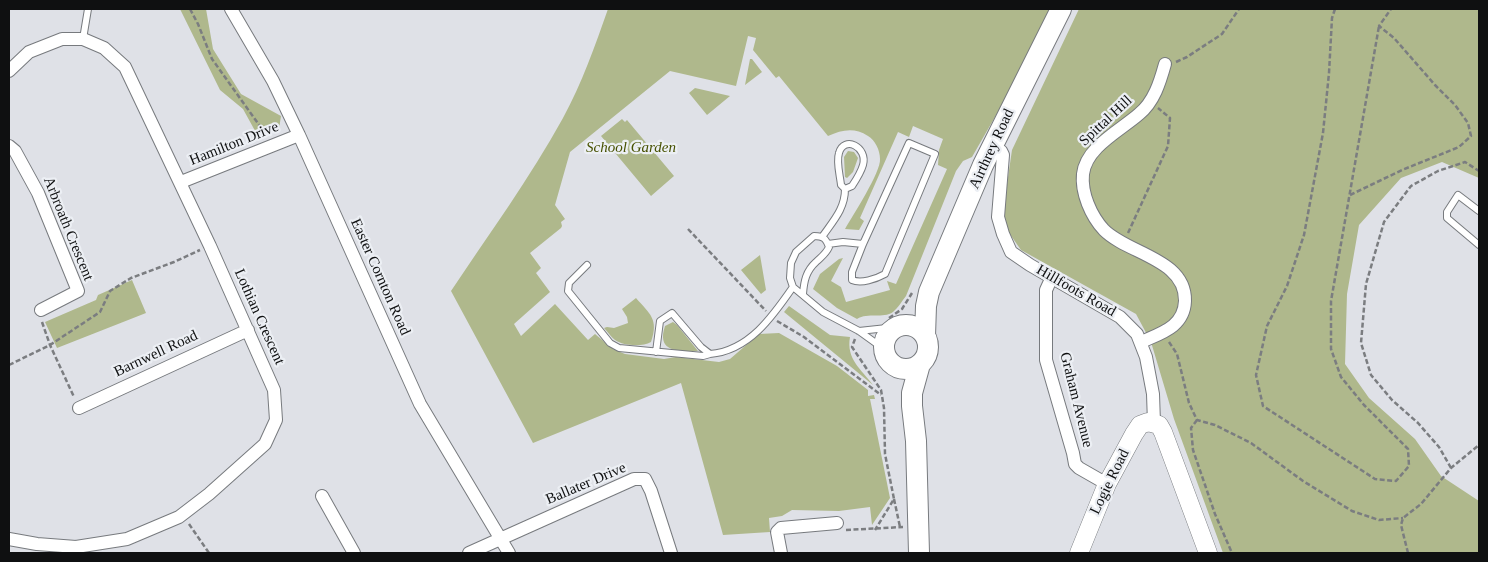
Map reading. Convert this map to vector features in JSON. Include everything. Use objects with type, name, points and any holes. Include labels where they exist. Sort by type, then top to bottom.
[{"type":"main road","name":"Airthrey Road","points":[[930,292],[992,146],[1060,9]]},
{"type":"main road","points":[[912,406],[895,367],[886,356],[884,349],[886,336],[900,326],[930,292]]},
{"type":"main road","points":[[925,336],[926,306],[930,292]]},
{"type":"main road","points":[[900,326],[916,328],[925,336],[928,342],[927,354],[920,364],[912,393],[916,441],[909,527],[919,553]]},
{"type":"main road","points":[[895,367],[908,370],[920,364]]},
{"type":"main road","points":[[1154,422],[1163,432],[1208,553]]},
{"type":"main road","name":"Logie Road","points":[[1079,553],[1107,484],[1120,458],[1140,425],[1154,422]]},
{"type":"street","name":"Easter Cornton Road","points":[[230,9],[273,81],[299,135],[420,404],[509,553]]},
{"type":"street","points":[[9,71],[29,52],[62,39],[83,38]]},
{"type":"street","name":"Lothian Crescent","points":[[9,539],[36,549],[76,548],[128,538],[182,515],[209,494],[265,444],[276,420],[274,390],[210,246],[125,67],[104,48],[83,38]]},
{"type":"street","name":"Spittal Hill","points":[[1141,342],[1165,332],[1180,320],[1185,308],[1182,282],[1167,266],[1123,244],[1103,228],[1094,217],[1083,187],[1083,173],[1088,159],[1094,150],[1139,114],[1149,101],[1159,86],[1165,64]]},
{"type":"street","name":"Hamilton Drive","points":[[180,182],[299,135]]},
{"type":"street","name":"Arbroath Crescent","points":[[9,146],[16,151],[38,193],[78,291],[41,310]]},
{"type":"street","name":"Hillfoots Road","points":[[992,146],[1001,151],[1003,155],[998,217],[1011,252],[1120,317],[1137,334],[1146,357],[1153,394],[1154,422]]},
{"type":"street","name":"Graham Avenue","points":[[1052,277],[1046,290],[1046,360],[1074,453],[1075,464],[1107,484]]},
{"type":"street","name":"Barnwell Road","points":[[79,408],[248,330]]},
{"type":"street","name":"Ballater Drive","points":[[469,553],[502,540],[634,479],[645,479],[651,491],[671,553]]},
{"type":"street","points":[[322,496],[354,553]]},
{"type":"street","points":[[781,553],[777,532],[781,528],[837,523]]},
{"type":"lane","points":[[83,38],[88,9]]},
{"type":"lane","points":[[909,143],[935,154],[885,274],[879,278],[856,282],[852,280],[852,272],[863,244],[909,143]]},
{"type":"lane","points":[[846,144],[860,148],[864,155],[863,165],[852,186],[845,189],[841,185],[838,154],[846,144]]},
{"type":"lane","points":[[822,237],[842,209],[845,189]]},
{"type":"lane","points":[[1479,211],[1458,195],[1447,212],[1447,218],[1479,244]]},
{"type":"lane","points":[[803,294],[804,280],[814,264],[827,252],[829,247],[826,240],[822,237],[814,236],[796,252],[791,263],[790,278],[793,287],[823,312],[859,331],[884,349]]},
{"type":"lane","points":[[828,244],[843,242],[863,244]]},
{"type":"lane","points":[[587,265],[569,283],[568,291],[610,343],[619,348],[656,352],[703,356],[731,350],[758,331],[772,318],[793,287]]},
{"type":"lane","points":[[656,352],[660,321],[672,313],[701,347],[710,354]]},
{"type":"lane","points":[[859,331],[900,326]]},
{"type":"path","points":[[190,9],[212,59],[274,145]]},
{"type":"path","points":[[1165,64],[1173,64],[1187,57],[1222,34],[1239,9]]},
{"type":"path","points":[[1334,9],[1323,134],[1304,234],[1287,286],[1267,326],[1256,375],[1263,406],[1375,479],[1396,481],[1410,466],[1408,449],[1364,405],[1341,377],[1331,349],[1331,301],[1380,26],[1391,9]]},
{"type":"path","points":[[1350,195],[1402,170],[1459,147],[1471,136],[1468,123],[1455,105],[1394,38],[1380,26]]},
{"type":"path","points":[[1123,244],[1168,146],[1170,118],[1149,101]]},
{"type":"path","points":[[1451,468],[1439,447],[1418,423],[1392,400],[1370,374],[1361,343],[1366,284],[1384,222],[1411,186],[1438,171],[1465,162],[1479,171]]},
{"type":"path","points":[[9,365],[50,345],[100,312],[110,291],[131,278],[210,246]]},
{"type":"path","points":[[41,310],[41,320],[50,345],[79,408]]},
{"type":"path","points":[[1165,332],[1177,354],[1189,403],[1197,420],[1215,425],[1251,443],[1303,481],[1352,511],[1379,520],[1403,518],[1421,504],[1451,468],[1479,445]]},
{"type":"path","points":[[1197,420],[1191,428],[1193,450],[1215,514],[1232,553]]},
{"type":"path","points":[[875,530],[909,527],[894,499]]},
{"type":"path","points":[[182,515],[209,553]]},
{"type":"path","points":[[1403,518],[1401,525],[1408,553]]},
{"type":"green space","points":[[180,9],[206,9],[213,49],[241,94],[281,116],[279,129],[259,138],[243,109],[220,90]]},
{"type":"green space","points":[[608,9],[1053,9],[1023,68],[972,157],[963,161],[956,171],[906,296],[897,309],[889,314],[866,316],[857,319],[837,308],[813,289],[820,274],[843,258],[831,281],[841,287],[846,302],[890,290],[887,281],[896,284],[947,169],[938,165],[939,150],[943,139],[913,126],[909,137],[898,132],[860,218],[864,221],[859,230],[845,229],[876,173],[880,159],[877,146],[871,138],[858,131],[843,131],[828,136],[779,76],[776,78],[753,50],[756,38],[748,36],[736,86],[670,71],[570,152],[555,205],[565,219],[561,222],[561,228],[530,253],[541,268],[536,273],[550,292],[514,324],[521,336],[555,304],[588,340],[595,334],[613,349],[625,354],[664,359],[676,357],[719,362],[730,359],[759,334],[779,333],[837,366],[868,390],[868,396],[874,395],[875,399],[870,399],[890,498],[872,525],[870,507],[839,511],[792,510],[782,516],[769,518],[770,532],[723,535],[681,383],[533,443],[451,291],[523,184],[563,118],[582,78]]},
{"type":"green space","points":[[1079,9],[1479,9],[1479,178],[1442,162],[1401,178],[1359,225],[1347,294],[1345,364],[1369,398],[1415,439],[1441,476],[1479,501],[1479,553],[1223,553],[1174,419],[1151,342],[1136,314],[1021,250],[1007,230],[1002,218],[1012,150]]},
{"type":"green space","points":[[750,59],[762,72],[745,85]]},
{"type":"green space","points":[[695,88],[730,96],[707,115],[689,93]]},
{"type":"green space","name":"School Garden","points":[[622,119],[625,122],[627,120],[674,176],[651,196],[601,136]]},
{"type":"green space","points":[[848,151],[854,152],[858,158],[853,172],[847,178],[845,177],[844,157]]},
{"type":"green space","points":[[760,255],[766,290],[761,294],[741,270]]},
{"type":"green space","points":[[132,280],[146,313],[57,348],[45,322],[96,300],[98,295]]},
{"type":"green space","points":[[636,298],[652,317],[654,328],[651,342],[638,345],[623,344],[615,340],[604,328],[614,328],[628,323],[622,309]]},
{"type":"green space","points":[[789,306],[830,335],[850,337],[849,345],[852,358],[873,385],[784,312]]},
{"type":"green space","points":[[673,322],[698,351],[677,350],[666,346],[663,335],[665,326]]}]
